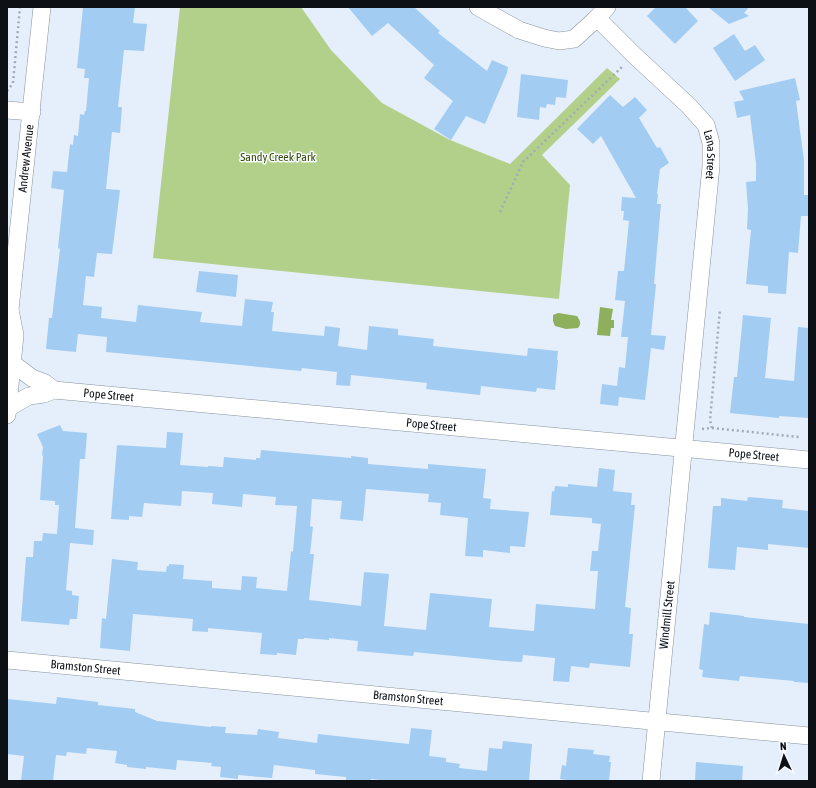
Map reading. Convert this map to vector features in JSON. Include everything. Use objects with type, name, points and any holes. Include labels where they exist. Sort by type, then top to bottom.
[{"type":"street","name":"Andrew Avenue","points":[[7,412],[15,335],[9,314],[32,112],[42,7]]},
{"type":"street","name":"Lana Street","points":[[478,7],[519,30],[544,38],[559,40],[574,39],[602,12],[634,55],[689,106],[706,125],[711,143],[711,166],[684,448]]},
{"type":"street","points":[[7,110],[32,112]]},
{"type":"street","name":"Pope Street","points":[[12,363],[32,378],[45,383],[54,390]]},
{"type":"street","name":"Pope Street","points":[[7,412],[29,396],[44,394],[54,390],[809,460]]},
{"type":"street","name":"Windmill Street","points":[[651,781],[684,448]]},
{"type":"street","name":"Bramston Street","points":[[7,660],[809,736]]},
{"type":"path","points":[[7,91],[13,83],[20,7]]},
{"type":"path","points":[[500,212],[523,162],[626,63]]},
{"type":"path","points":[[712,428],[710,420],[720,309]]},
{"type":"path","points":[[700,429],[712,428],[798,437]]},
{"type":"green space","name":"Sandy Creek Park","points":[[180,7],[301,7],[331,50],[382,103],[450,140],[510,164],[607,68],[620,79],[542,155],[570,185],[559,299],[153,258]]},
{"type":"shaded area","points":[[600,307],[613,309],[611,320],[614,320],[614,328],[611,328],[610,336],[597,335]]},
{"type":"shaded area","points":[[558,313],[577,316],[580,325],[578,328],[566,329],[555,326],[553,315]]},
{"type":"building","points":[[83,7],[135,7],[133,23],[147,24],[144,51],[124,50],[118,107],[122,107],[120,133],[112,132],[106,189],[120,190],[112,254],[97,253],[94,277],[86,276],[83,305],[102,307],[101,318],[136,322],[138,305],[202,312],[200,322],[242,326],[245,299],[273,302],[271,312],[274,312],[272,331],[324,336],[325,326],[340,328],[338,346],[367,350],[369,326],[398,329],[398,335],[434,339],[433,346],[527,356],[528,348],[558,351],[555,390],[537,388],[536,392],[481,386],[480,395],[426,389],[427,383],[351,375],[350,386],[336,385],[337,372],[302,368],[301,371],[106,352],[107,337],[78,334],[76,352],[46,349],[49,318],[52,318],[60,249],[58,248],[64,190],[51,188],[53,171],[67,172],[70,144],[73,145],[74,135],[78,136],[80,114],[84,115],[86,111],[89,78],[84,78],[85,69],[77,68]]},
{"type":"building","points":[[348,7],[414,7],[440,31],[438,33],[487,71],[492,60],[508,67],[507,73],[485,124],[466,116],[451,140],[434,129],[453,101],[424,78],[434,65],[388,23],[372,36]]},
{"type":"building","points":[[656,7],[685,7],[698,21],[675,44],[647,16]]},
{"type":"building","points":[[708,7],[749,7],[744,13],[749,16],[729,24]]},
{"type":"building","points":[[734,34],[745,51],[755,45],[765,60],[735,81],[713,48]]},
{"type":"building","points":[[521,74],[568,80],[566,98],[556,97],[555,105],[547,104],[546,108],[540,107],[539,120],[517,117]]},
{"type":"building","points":[[795,78],[800,100],[796,101],[804,160],[804,195],[809,195],[809,216],[801,216],[798,253],[789,252],[786,294],[768,293],[768,286],[746,284],[751,230],[747,229],[748,208],[746,182],[756,181],[756,163],[750,115],[737,118],[734,102],[744,100],[739,91]]},
{"type":"building","points":[[610,95],[623,107],[635,97],[647,110],[639,118],[657,148],[660,147],[669,163],[660,169],[657,194],[657,204],[661,204],[651,335],[666,336],[664,350],[651,348],[645,400],[619,397],[618,406],[600,404],[602,384],[617,386],[619,367],[625,368],[628,337],[621,337],[625,301],[615,300],[618,271],[624,271],[629,221],[623,220],[624,211],[621,211],[622,197],[636,198],[601,136],[593,144],[577,129]]},
{"type":"building","points":[[199,271],[238,275],[236,297],[196,292]]},
{"type":"building","points":[[743,315],[771,318],[765,378],[794,381],[798,327],[809,328],[809,418],[779,416],[779,418],[730,413],[734,377],[737,377]]},
{"type":"building","points":[[60,425],[63,431],[87,433],[85,459],[80,459],[75,528],[94,530],[93,545],[70,543],[66,590],[72,591],[72,595],[79,596],[77,619],[70,619],[69,625],[21,621],[26,557],[33,557],[34,541],[42,541],[43,533],[57,534],[59,505],[55,505],[55,501],[40,500],[43,447],[37,434]]},
{"type":"building","points":[[167,432],[183,433],[180,465],[223,467],[224,457],[256,460],[256,458],[260,458],[261,450],[351,458],[351,456],[368,458],[368,464],[428,469],[428,464],[486,469],[483,498],[491,499],[490,509],[529,512],[525,547],[510,546],[510,553],[483,550],[483,557],[465,556],[468,518],[440,515],[441,503],[428,502],[429,494],[366,489],[363,521],[340,519],[342,501],[312,499],[310,526],[313,527],[310,554],[314,554],[309,600],[361,606],[364,572],[389,574],[384,626],[426,630],[430,593],[492,599],[489,627],[534,631],[536,604],[595,609],[598,571],[590,571],[592,551],[598,551],[601,524],[592,523],[592,518],[550,515],[552,491],[554,492],[555,486],[568,487],[568,484],[597,487],[599,468],[615,470],[613,491],[632,493],[631,505],[635,505],[625,607],[631,608],[629,634],[633,634],[630,667],[590,663],[589,668],[571,666],[569,682],[553,681],[555,658],[523,655],[522,662],[414,652],[413,656],[357,651],[358,641],[329,638],[329,640],[298,639],[296,655],[277,653],[277,655],[260,654],[262,633],[208,628],[208,632],[192,631],[193,619],[133,614],[130,651],[100,648],[102,618],[106,619],[112,559],[138,562],[137,570],[166,572],[169,564],[184,565],[183,579],[212,581],[212,588],[241,590],[242,576],[257,577],[256,588],[287,591],[291,551],[293,552],[297,506],[275,505],[276,497],[243,494],[242,507],[212,504],[213,493],[182,491],[181,506],[144,503],[142,517],[129,516],[129,520],[111,519],[117,445],[166,448]]},
{"type":"building","points":[[748,497],[783,500],[782,508],[809,511],[809,548],[768,544],[768,550],[737,547],[735,570],[708,568],[713,506],[721,506],[721,498],[747,501]]},
{"type":"building","points":[[710,612],[809,624],[809,683],[740,676],[739,681],[702,677],[703,670],[699,669],[704,624],[709,625]]},
{"type":"building","points":[[57,697],[98,702],[98,705],[135,709],[135,712],[157,721],[211,727],[226,727],[225,733],[257,735],[258,729],[279,732],[278,738],[317,743],[318,734],[409,744],[411,728],[432,730],[429,756],[446,758],[446,762],[460,764],[459,768],[487,771],[489,748],[502,749],[503,741],[532,744],[529,781],[388,781],[371,779],[371,781],[346,781],[346,777],[315,774],[315,770],[274,765],[272,778],[238,775],[238,779],[220,777],[221,767],[211,766],[212,763],[177,760],[176,770],[127,767],[127,765],[115,763],[117,751],[87,748],[86,754],[67,752],[66,756],[56,755],[53,781],[21,781],[24,756],[7,754],[7,699],[56,704]]},
{"type":"building","points":[[568,748],[594,750],[593,754],[610,756],[609,762],[611,762],[609,781],[566,781],[560,779],[562,765],[566,766]]},
{"type":"building","points":[[696,762],[743,766],[742,781],[695,781]]}]
